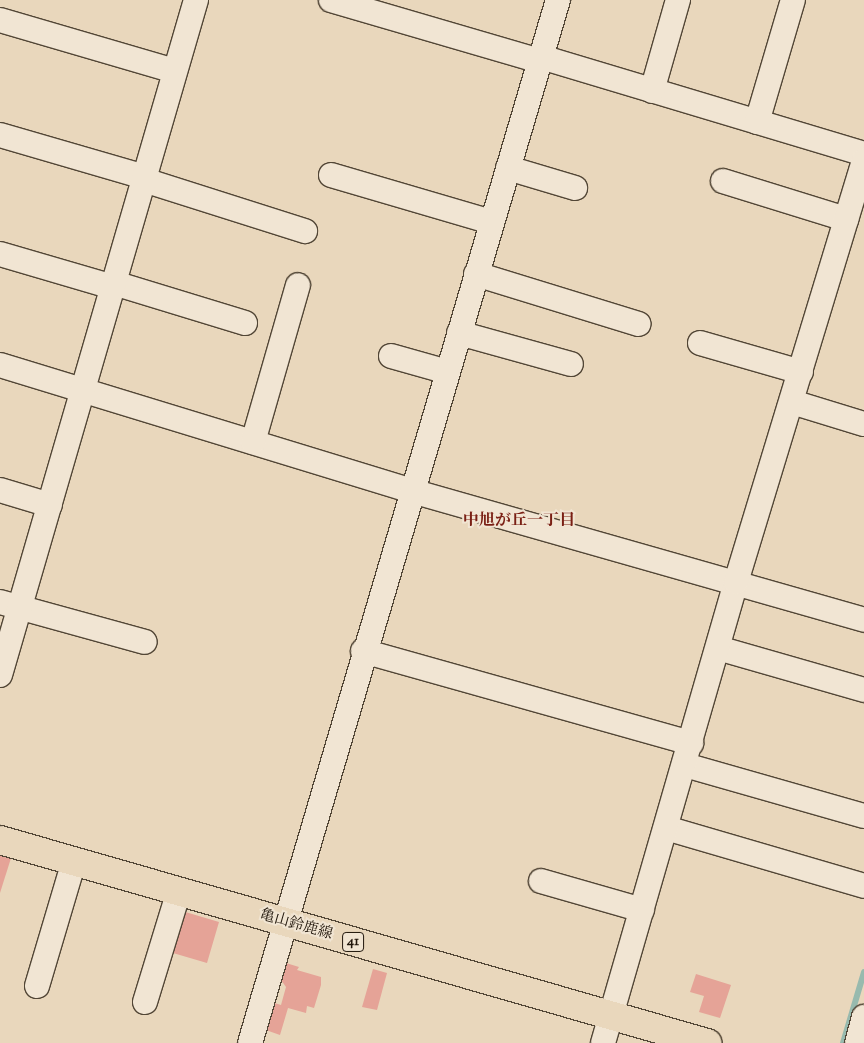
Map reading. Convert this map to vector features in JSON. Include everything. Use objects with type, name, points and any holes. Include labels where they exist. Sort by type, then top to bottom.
[{"type":"main road","name":"亀山鈴鹿線","points":[[0,840],[707,1043]]},
{"type":"street","points":[[0,675],[10,604],[50,505],[196,0]]},
{"type":"street","points":[[331,0],[863,153],[846,219],[736,582],[688,754],[603,1043]]},
{"type":"street","points":[[250,1043],[363,650],[448,372],[558,0]]},
{"type":"street","points":[[652,91],[678,0]]},
{"type":"street","points":[[757,122],[793,0]]},
{"type":"street","points":[[0,20],[174,71]]},
{"type":"street","points":[[0,135],[145,178],[305,232]]},
{"type":"street","points":[[508,168],[575,188]]},
{"type":"street","points":[[331,175],[492,222]]},
{"type":"street","points":[[723,181],[846,219]]},
{"type":"street","points":[[0,254],[245,323]]},
{"type":"street","points":[[476,274],[639,324]]},
{"type":"street","points":[[254,442],[298,285]]},
{"type":"street","points":[[459,333],[570,364]]},
{"type":"street","points":[[700,343],[801,372]]},
{"type":"street","points":[[391,356],[448,372]]},
{"type":"street","points":[[0,365],[412,491],[864,620]]},
{"type":"street","points":[[792,402],[864,424]]},
{"type":"street","points":[[0,490],[50,505]]},
{"type":"street","points":[[10,604],[145,642]]},
{"type":"street","points":[[718,648],[864,690]]},
{"type":"street","points":[[363,650],[688,754],[864,816]]},
{"type":"street","points":[[666,828],[864,886]]},
{"type":"street","points":[[37,986],[74,861]]},
{"type":"street","points":[[541,881],[642,910]]},
{"type":"street","points":[[145,1002],[179,891]]},
{"type":"street","points":[[857,1043],[864,1017]]},
{"type":"building","points":[[0,855],[11,858],[0,893]]},
{"type":"building","points":[[182,911],[219,922],[207,963],[173,953],[176,945],[172,944]]},
{"type":"building","points":[[286,963],[299,967],[297,970],[321,977],[321,985],[314,1008],[307,1006],[306,1013],[288,1008],[280,1035],[263,1029],[271,1002],[281,1005],[286,987],[281,980]]},
{"type":"building","points":[[373,969],[387,973],[377,1010],[362,1007]]},
{"type":"building","points":[[696,974],[731,985],[720,1018],[699,1012],[704,996],[690,992]]},
{"type":"waterway","points":[[843,1043],[864,972]]},
{"type":"district","name":"中旭が丘一丁目","points":[[519,522]]}]
